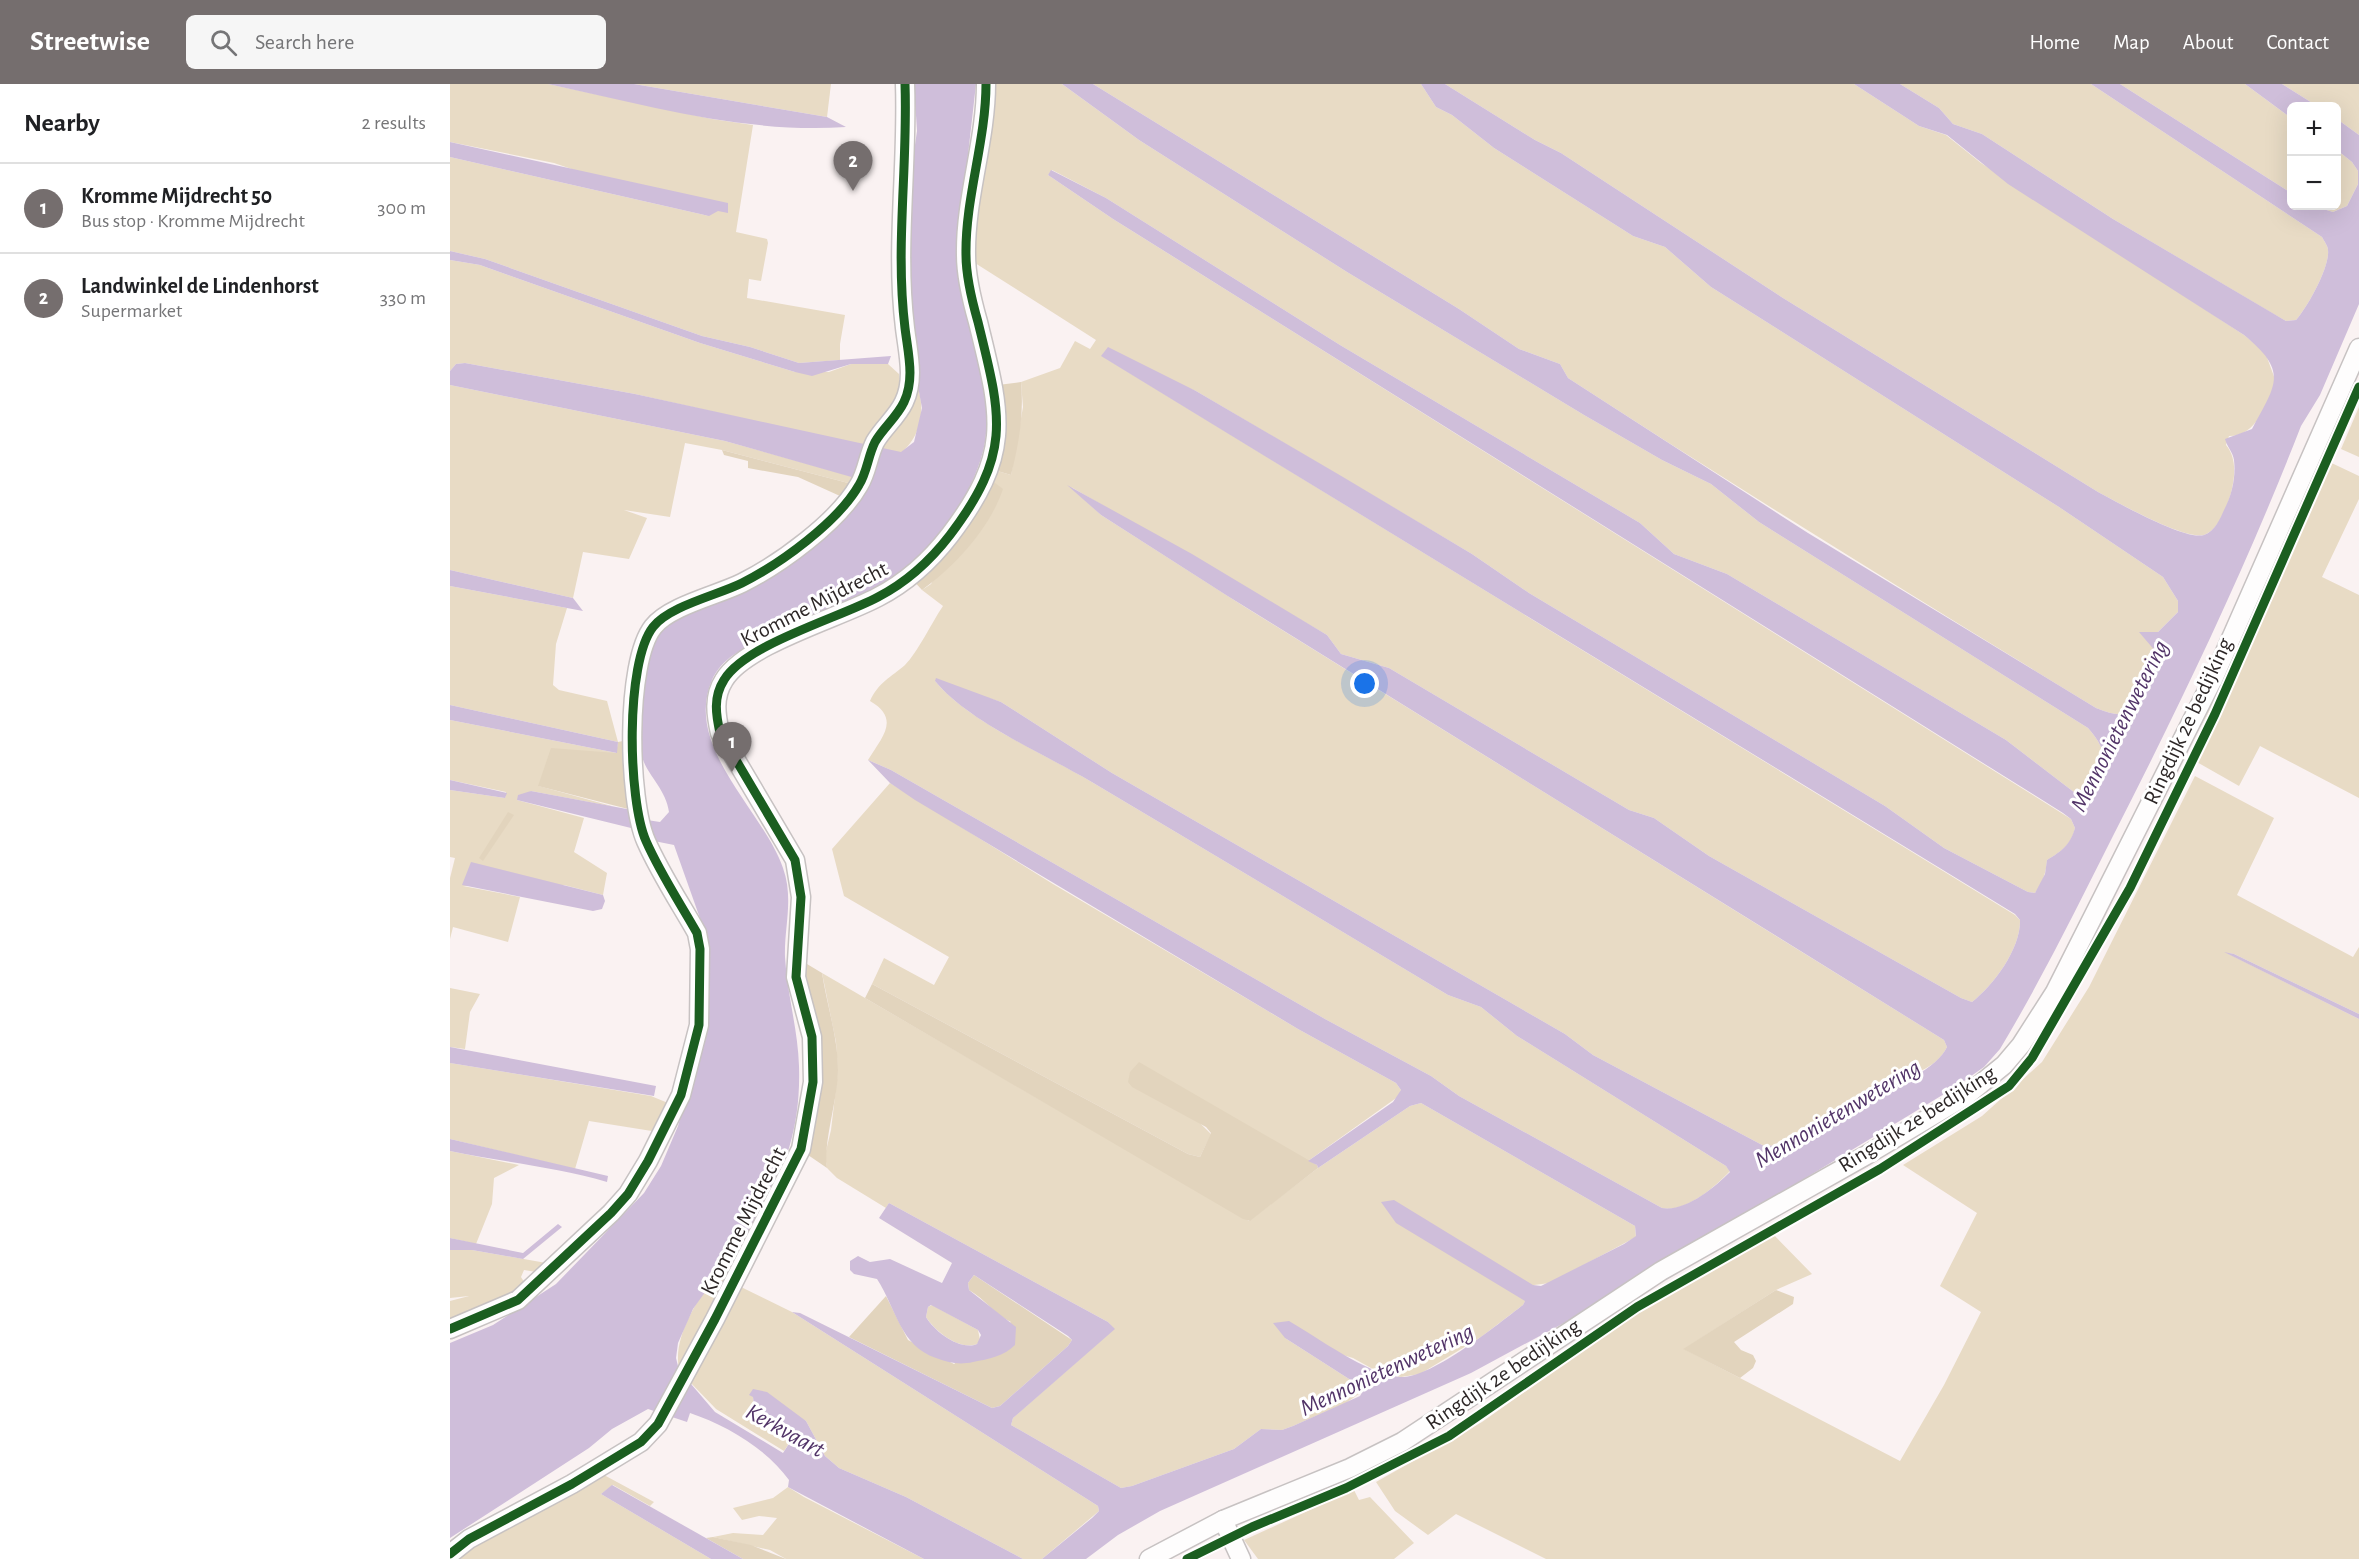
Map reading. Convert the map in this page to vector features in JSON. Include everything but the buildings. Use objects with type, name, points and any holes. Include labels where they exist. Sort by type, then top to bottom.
[{"type":"street","points":[[450,1329],[518,1300],[611,1213],[628,1194],[648,1161],[681,1095],[699,1025],[699,939],[646,840],[636,810],[633,728],[635,678],[641,649],[654,625],[679,609],[768,569],[798,548],[849,501],[861,482],[875,443],[904,403],[911,381],[900,288],[905,84]]},
{"type":"street","name":"Kromme Mijdrecht","points":[[450,1554],[469,1539],[572,1484],[641,1442],[658,1424],[801,1149],[813,1082],[812,1037],[796,977],[800,878],[795,860],[720,733],[716,713],[717,696],[724,680],[737,665],[766,646],[870,601],[916,573],[950,535],[989,469],[998,441],[998,404],[973,302],[966,257],[986,84]]},
{"type":"street","name":"Ringdijk 2e bedijking","points":[[1149,1559],[1223,1520],[1350,1468],[1402,1442],[1661,1271],[1937,1114],[1974,1090],[2004,1065],[2021,1045],[2055,992],[2214,676],[2359,348]]},
{"type":"street","points":[[1223,1520],[1241,1559]]},
{"type":"shaded area","points":[[450,84],[548,84],[712,119],[753,125],[736,232],[767,239],[768,243],[761,281],[749,279],[747,298],[845,315],[840,360],[799,363],[750,347],[702,336],[485,259],[450,251],[450,157],[709,216],[554,163],[450,142]]},
{"type":"shaded area","points":[[634,84],[831,84],[827,117]]},
{"type":"shaded area","points":[[994,84],[1062,84],[1139,140],[1347,272],[1584,415],[1662,460],[1711,484],[1759,522],[2088,728],[2100,745],[2105,762],[2101,779],[2089,797],[2079,796],[2006,740],[1727,574],[1674,554],[1640,523],[1340,345],[1106,198],[1052,170],[1048,175],[1113,219],[2071,819],[2075,828],[2071,839],[2047,860],[2044,877],[2035,893],[2028,892],[1944,848],[1885,806],[1529,593],[1472,554],[1196,391],[1102,356],[2015,915],[2020,920],[2019,931],[2005,965],[1989,986],[1972,1002],[1961,998],[1709,856],[1654,818],[1629,810],[1389,668],[1341,654],[1327,635],[1071,487],[1101,515],[1245,607],[1944,1040],[1947,1047],[1934,1063],[1876,1089],[1858,1110],[1814,1136],[1789,1143],[1764,1146],[1593,1055],[1565,1034],[1112,773],[1001,702],[935,681],[967,710],[1008,736],[1090,781],[1448,995],[1481,1007],[1517,1036],[1726,1166],[1730,1171],[1699,1198],[1680,1207],[1662,1208],[1459,1096],[1431,1076],[1325,1019],[891,770],[868,760],[883,736],[887,722],[885,715],[870,701],[881,685],[910,659],[943,606],[922,590],[931,584],[991,480],[994,470],[1011,475],[1023,407],[1021,382],[1060,368],[1075,341],[1090,349],[1096,340],[975,263],[974,241]]},
{"type":"shaded area","points":[[1093,84],[1421,84],[1436,107],[1452,115],[1494,148],[1633,236],[1665,247],[1711,287],[2059,507],[2163,577],[2178,601],[2178,612],[2158,632],[2156,661],[2144,690],[2134,705],[2124,713],[2113,714],[2096,708],[1633,420],[1568,378],[1560,364],[1519,349],[1459,309]]},
{"type":"shaded area","points":[[1445,84],[1854,84],[1919,126],[1946,135],[1981,163],[2244,335],[2265,352],[2276,382],[2254,425],[2239,435],[2229,436],[2226,445],[2232,456],[2234,474],[2231,493],[2222,517],[2209,532],[2204,535],[2194,535],[2151,519],[2098,492],[1783,298],[1561,153],[1535,140]]},
{"type":"shaded area","points":[[1900,84],[2091,84],[2322,237],[2328,248],[2328,257],[2317,287],[2296,320],[2286,321],[2113,219],[1982,134],[1953,124],[1939,108]]},
{"type":"shaded area","points":[[2120,84],[2245,84],[2287,115],[2287,190]]},
{"type":"shaded area","points":[[2282,84],[2359,84],[2359,135],[2341,122],[2341,102],[2311,102]]},
{"type":"shaded area","points":[[2341,153],[2352,162],[2358,171],[2358,184],[2347,206],[2341,209]]},
{"type":"shaded area","points":[[450,260],[480,265],[700,343],[795,372],[829,372],[851,364],[888,364],[899,374],[898,396],[892,413],[869,447],[635,394],[465,363],[456,364],[450,371]]},
{"type":"shaded area","points":[[1021,382],[1020,429],[1011,475],[994,470],[998,385]]},
{"type":"shaded area","points":[[450,385],[725,441],[858,478],[852,484],[722,450],[685,443],[670,517],[624,510],[647,518],[629,559],[583,552],[573,598],[450,570]]},
{"type":"shaded area","points":[[917,385],[921,413],[913,439],[901,453],[878,449],[907,415]]},
{"type":"shaded area","points":[[2359,407],[2359,457],[2341,449]]},
{"type":"shaded area","points":[[722,450],[852,484],[840,496],[798,477],[748,468],[748,461],[724,455]]},
{"type":"shaded area","points":[[2321,458],[2359,476],[2359,499],[2322,577],[2359,595],[2359,798],[2260,746],[2239,786],[2188,757]]},
{"type":"shaded area","points":[[991,480],[1003,489],[990,518],[959,558],[922,590],[912,579]]},
{"type":"shaded area","points":[[450,586],[567,608],[556,644],[553,685],[559,690],[607,701],[618,742],[450,705]]},
{"type":"shaded area","points":[[450,720],[617,753],[539,786],[615,807],[531,791],[517,800],[584,818],[574,852],[607,873],[603,895],[564,885],[463,886],[520,897],[508,942],[453,927],[450,939],[450,878],[455,858],[450,857],[450,790],[505,798],[506,792],[450,780]]},
{"type":"shaded area","points":[[628,740],[632,810],[538,786],[551,748],[616,753],[618,742]]},
{"type":"shaded area","points":[[2195,776],[2274,818],[2237,895],[2353,957],[2359,947],[2359,1014],[2234,954],[2227,953],[2359,1019],[2359,1559],[1546,1559],[1456,1514],[1428,1535],[1395,1511],[1376,1482],[1482,1422],[1643,1308],[1773,1234],[1812,1274],[1776,1290],[1684,1349],[1900,1461],[1944,1385],[1981,1312],[1940,1286],[1977,1213],[1903,1165],[1982,1116],[2042,1062],[2089,987]]},
{"type":"shaded area","points":[[890,783],[1053,884],[1298,1029],[1396,1083],[1401,1090],[1399,1096],[1308,1161],[1139,1063],[1211,1134],[1200,1157],[1188,1154],[872,984],[884,958],[934,985],[949,957],[844,896],[832,849]]},
{"type":"shaded area","points":[[508,812],[514,815],[483,861],[479,858]]},
{"type":"shaded area","points":[[802,961],[822,973],[836,1046],[838,1070],[827,1146],[827,1168],[808,1155],[819,1103],[821,1069],[815,1009]]},
{"type":"shaded area","points":[[822,973],[1249,1221],[1318,1168],[1410,1106],[1421,1103],[1635,1226],[1636,1237],[1550,1283],[1534,1285],[1523,1305],[1481,1337],[1420,1374],[1401,1377],[1380,1373],[1353,1358],[1285,1338],[1360,1386],[1363,1391],[1346,1403],[1293,1426],[1282,1430],[1261,1429],[1234,1449],[1121,1488],[1011,1425],[1013,1418],[1114,1329],[1108,1322],[889,1203],[886,1208],[837,1178],[827,1168],[825,1155],[831,1130],[838,1071],[836,1042]]},
{"type":"shaded area","points":[[872,984],[1188,1154],[1200,1157],[1211,1133],[1206,1127],[1132,1087],[1128,1082],[1130,1072],[1139,1062],[1317,1165],[1318,1168],[1250,1221],[1243,1219],[865,998]]},
{"type":"shaded area","points":[[450,988],[480,994],[470,1012],[465,1049],[450,1047]]},
{"type":"shaded area","points":[[450,1063],[651,1096],[668,1103],[658,1132],[589,1121],[575,1169],[450,1139]]},
{"type":"shaded area","points":[[450,1151],[519,1165],[494,1178],[492,1204],[476,1244],[450,1238]]},
{"type":"shaded area","points":[[755,1227],[679,1370],[678,1352],[682,1333],[690,1315],[713,1279],[749,1231]]},
{"type":"shaded area","points":[[450,1250],[472,1250],[552,1264],[542,1273],[524,1270],[521,1277],[526,1285],[519,1293],[450,1325],[450,1301],[469,1296],[450,1298]]},
{"type":"shaded area","points":[[974,1275],[1072,1340],[1000,1406],[992,1408],[849,1337],[886,1296],[908,1340],[954,1364],[1011,1322],[969,1290],[968,1283]]},
{"type":"shaded area","points":[[741,1287],[792,1312],[1098,1506],[1099,1511],[1042,1559],[1023,1559],[906,1497],[839,1468],[825,1456],[806,1421],[753,1397],[754,1407],[792,1439],[784,1451],[716,1409],[690,1382]]},
{"type":"shaded area","points":[[1776,1290],[1794,1297],[1793,1304],[1734,1342],[1741,1350],[1753,1355],[1756,1361],[1753,1368],[1740,1378],[1683,1349]]},
{"type":"shaded area","points":[[932,1305],[978,1330],[980,1340],[977,1344],[963,1345],[941,1334],[926,1317],[928,1307]]},
{"type":"shaded area","points":[[604,1475],[654,1502],[650,1506],[613,1485],[601,1494],[711,1559],[455,1559],[487,1534]]},
{"type":"shaded area","points":[[788,1487],[924,1559],[786,1559],[770,1550],[713,1537],[733,1533],[763,1535],[777,1518],[759,1516],[742,1520],[733,1508],[773,1498]]},
{"type":"shaded area","points":[[1354,1490],[1359,1500],[1370,1497],[1414,1543],[1394,1559],[1258,1559],[1244,1540]]},
{"type":"shaded area","points":[[713,1537],[751,1545],[786,1559],[743,1559],[706,1538]]},
{"type":"water","points":[[548,84],[634,84],[827,117],[846,127],[808,128],[733,122],[659,109]]},
{"type":"water","name":"Kerkvaart","points":[[914,84],[976,84],[963,199],[986,408],[985,442],[970,486],[958,508],[943,529],[908,567],[890,582],[861,599],[743,649],[717,670],[712,680],[706,705],[708,729],[716,754],[773,846],[786,879],[788,902],[785,957],[798,1052],[799,1089],[789,1150],[774,1187],[755,1227],[749,1231],[693,1309],[678,1343],[676,1358],[679,1370],[715,1412],[783,1453],[792,1439],[754,1406],[753,1397],[749,1395],[753,1389],[767,1392],[806,1421],[825,1456],[839,1468],[906,1497],[1023,1559],[924,1559],[788,1487],[789,1480],[769,1458],[731,1431],[690,1413],[687,1422],[648,1409],[612,1429],[589,1448],[450,1538],[450,1343],[493,1325],[556,1284],[644,1193],[661,1166],[678,1126],[706,1032],[710,988],[707,938],[674,845],[654,841],[631,828],[517,800],[518,795],[531,791],[632,810],[647,820],[660,822],[669,812],[664,795],[644,761],[640,727],[643,679],[646,664],[658,634],[670,623],[684,615],[755,587],[782,570],[853,507],[867,489],[869,482],[725,441],[450,385],[450,371],[456,364],[465,363],[635,394],[901,452],[914,442],[922,408],[912,354],[907,201],[917,131]]},
{"type":"water","name":"Mennonietenwetering","points":[[1062,84],[1093,84],[1459,309],[1519,349],[1560,364],[1568,378],[1808,533],[2096,708],[2120,714],[2130,710],[2136,704],[2146,687],[2155,659],[2156,652],[2139,632],[2158,632],[2178,612],[2178,601],[2163,577],[2059,507],[1711,287],[1665,247],[1633,236],[1494,148],[1452,115],[1436,107],[1421,84],[1445,84],[1535,140],[1561,153],[1783,298],[2098,492],[2151,520],[2195,535],[2204,535],[2211,531],[2227,504],[2233,486],[2234,466],[2233,457],[2225,439],[2252,429],[2272,389],[2273,369],[2268,359],[2244,335],[2008,184],[1947,135],[1919,126],[1854,84],[1900,84],[1939,108],[1953,124],[1982,134],[2113,219],[2286,321],[2296,320],[2301,314],[2322,276],[2328,250],[2322,237],[2091,84],[2120,84],[2287,190],[2287,210],[2333,212],[2347,206],[2358,184],[2358,171],[2352,162],[2341,153],[2341,122],[2359,135],[2359,304],[2320,395],[2301,426],[2236,580],[2165,732],[2045,969],[2000,1049],[1984,1067],[1954,1088],[1586,1311],[1471,1373],[1160,1511],[1118,1535],[1086,1559],[1042,1559],[1092,1518],[1099,1511],[1098,1506],[792,1312],[800,1313],[992,1408],[1000,1406],[1068,1346],[1072,1340],[1068,1336],[974,1275],[968,1283],[969,1290],[1016,1327],[1015,1345],[1006,1352],[985,1360],[959,1363],[936,1358],[914,1345],[900,1325],[877,1279],[854,1274],[850,1270],[850,1261],[858,1256],[870,1262],[890,1259],[942,1283],[952,1263],[879,1218],[889,1203],[1108,1322],[1115,1329],[1013,1418],[1011,1425],[1121,1488],[1234,1449],[1261,1429],[1282,1430],[1360,1396],[1363,1391],[1360,1386],[1285,1338],[1273,1323],[1289,1321],[1358,1362],[1400,1377],[1413,1375],[1446,1360],[1523,1305],[1525,1301],[1396,1223],[1381,1202],[1394,1200],[1533,1285],[1541,1286],[1624,1244],[1636,1236],[1635,1226],[1421,1103],[1410,1106],[1318,1168],[1317,1165],[1308,1161],[1393,1102],[1401,1090],[1396,1083],[1298,1029],[915,800],[890,783],[868,760],[891,770],[1325,1019],[1431,1076],[1459,1096],[1662,1208],[1680,1206],[1699,1198],[1730,1172],[1726,1166],[1517,1036],[1481,1007],[1448,995],[1090,781],[986,723],[949,696],[935,681],[936,678],[1001,702],[1112,773],[1565,1034],[1593,1055],[1764,1146],[1791,1143],[1831,1128],[1865,1103],[1867,1088],[1888,1086],[1912,1077],[1933,1064],[1947,1047],[1944,1040],[1226,595],[1101,515],[1067,485],[1192,554],[1327,635],[1341,654],[1389,668],[1629,810],[1654,818],[1709,856],[1961,998],[1972,1002],[1997,976],[2016,942],[2020,920],[2015,914],[1101,356],[1108,347],[1196,391],[1343,477],[1472,554],[1529,593],[1885,806],[1944,848],[2028,892],[2035,893],[2045,874],[2047,860],[2065,847],[2075,828],[2071,819],[2063,813],[1113,219],[1048,175],[1051,170],[1106,198],[1340,345],[1640,523],[1674,554],[1727,574],[2006,740],[2079,796],[2089,797],[2104,771],[2105,762],[2100,745],[2088,728],[1759,522],[1711,484],[1662,460],[1584,415],[1347,272],[1139,140]],"holes":[[[931,1305],[978,1330],[981,1335],[977,1344],[970,1345],[963,1345],[948,1339],[926,1317],[928,1307]]]},
{"type":"water","points":[[2245,84],[2282,84],[2311,102],[2287,102],[2287,115]]},
{"type":"water","points":[[450,142],[728,203],[728,213],[718,211],[709,216],[450,157]]},
{"type":"water","points":[[450,251],[485,259],[702,336],[750,347],[799,363],[891,356],[888,364],[851,364],[812,376],[795,372],[700,343],[480,265],[450,260]]},
{"type":"water","points":[[450,570],[573,598],[583,611],[450,586]]},
{"type":"water","points":[[450,705],[618,742],[617,753],[450,720]]},
{"type":"water","points":[[450,780],[507,793],[505,798],[450,790]]},
{"type":"water","points":[[471,862],[603,895],[605,901],[602,909],[593,911],[462,885]]},
{"type":"water","points":[[2224,952],[2234,954],[2359,1014],[2359,1019]]},
{"type":"water","points":[[450,1047],[656,1086],[654,1096],[450,1063]]},
{"type":"water","points":[[450,1139],[608,1176],[607,1182],[568,1172],[450,1151]]},
{"type":"water","points":[[558,1224],[562,1227],[523,1259],[472,1250],[450,1250],[450,1238],[523,1253]]},
{"type":"water","points":[[612,1485],[743,1559],[711,1559],[601,1494]]},
{"type":"cycle path","points":[[450,1329],[518,1300],[611,1213],[628,1194],[648,1161],[681,1095],[699,1025],[700,949],[697,933],[657,865],[640,822],[633,765],[632,732],[638,670],[644,645],[653,627],[660,620],[682,607],[757,575],[807,541],[837,513],[850,499],[862,480],[875,442],[904,402],[910,375],[901,267],[905,84]]},
{"type":"cycle path","points":[[450,1554],[469,1539],[572,1484],[641,1442],[658,1424],[715,1319],[801,1149],[813,1082],[812,1037],[796,977],[801,897],[795,860],[720,733],[717,713],[718,693],[724,680],[735,667],[752,655],[772,643],[878,597],[908,578],[934,554],[950,535],[984,480],[993,456],[996,409],[970,289],[966,255],[969,212],[983,127],[986,84]]},
{"type":"cycle path","points":[[1187,1559],[1252,1527],[1346,1488],[1449,1436],[1637,1307],[1880,1169],[2009,1086],[2032,1058],[2130,888],[2215,714],[2359,387]]},
{"type":"place","name":"Landwinkel de Lindenhorst","points":[[853,191]]},
{"type":"place","name":"Kromme Mijdrecht 50","points":[[732,772]]}]
